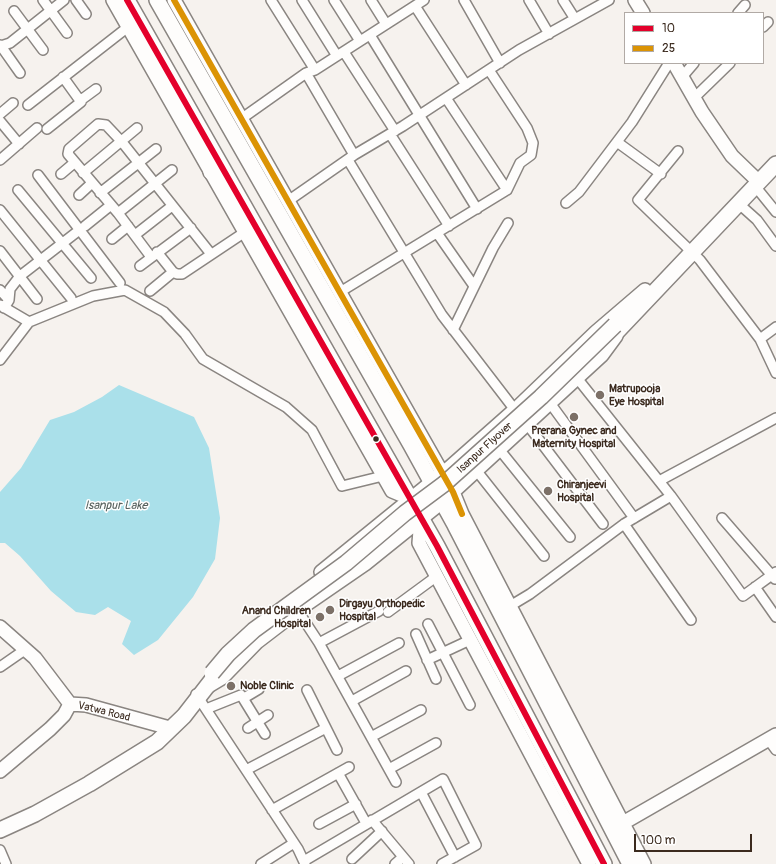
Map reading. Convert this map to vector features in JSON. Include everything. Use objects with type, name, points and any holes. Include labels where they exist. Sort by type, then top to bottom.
[{"type":"main road","points":[[127,0],[236,191],[261,247],[416,523],[597,861]]},
{"type":"main road","points":[[157,0],[437,478],[442,502],[617,826],[630,864]]},
{"type":"main road","points":[[689,250],[738,203],[776,154]]},
{"type":"main road","points":[[618,326],[758,179],[776,164]]},
{"type":"main road","points":[[211,172],[236,191]]},
{"type":"main road","name":"Isanpur Flyover","points":[[205,689],[230,660],[257,634],[349,567],[408,517],[447,488],[592,355],[618,326],[646,290],[689,250]]},
{"type":"main road","name":"Isanpur Flyover","points":[[205,689],[228,654],[254,630],[346,563],[444,484],[618,326]]},
{"type":"main road","points":[[0,830],[35,814],[89,784],[157,742],[167,729],[205,689]]},
{"type":"main road","points":[[0,826],[33,811],[87,781],[167,729]]},
{"type":"street","points":[[43,0],[67,33]]},
{"type":"street","points":[[20,73],[1,46],[10,43],[64,0]]},
{"type":"street","points":[[76,0],[86,14]]},
{"type":"street","points":[[113,0],[245,232],[261,247],[383,476],[392,490],[405,504]]},
{"type":"street","points":[[174,0],[340,292],[437,478],[453,492],[462,514],[510,606],[617,826],[644,864]]},
{"type":"street","points":[[271,0],[315,70]]},
{"type":"street","points":[[302,0],[393,133],[448,226]]},
{"type":"street","points":[[334,0],[360,41]]},
{"type":"street","points":[[371,0],[386,24]]},
{"type":"street","points":[[241,120],[306,74],[315,70],[424,0]]},
{"type":"street","points":[[464,0],[500,63]]},
{"type":"street","points":[[529,0],[549,34]]},
{"type":"street","points":[[563,0],[575,19]]},
{"type":"street","points":[[636,0],[642,12]]},
{"type":"street","points":[[288,201],[351,158],[420,116],[500,63],[603,1]]},
{"type":"street","points":[[739,12],[745,5]]},
{"type":"street","points":[[415,6],[466,85]]},
{"type":"street","points":[[14,11],[43,50]]},
{"type":"street","points":[[28,105],[128,27]]},
{"type":"street","points":[[370,35],[477,209]]},
{"type":"street","points":[[566,204],[579,192],[618,142],[668,64]]},
{"type":"street","points":[[675,64],[694,98],[728,147],[732,156],[758,179],[776,212]]},
{"type":"street","points":[[682,77],[693,64]]},
{"type":"street","points":[[694,98],[729,64]]},
{"type":"street","points":[[340,292],[507,190],[520,163],[531,155],[533,143],[527,128],[489,70]]},
{"type":"street","points":[[306,74],[404,253],[442,315],[515,410]]},
{"type":"street","points":[[63,77],[81,100]]},
{"type":"street","points":[[48,130],[80,104],[81,100],[96,89]]},
{"type":"street","points":[[446,98],[507,190]]},
{"type":"street","points":[[0,114],[13,103]]},
{"type":"street","points":[[0,121],[19,144]]},
{"type":"street","points":[[211,254],[122,142],[106,125],[98,124],[69,149],[68,154],[74,162],[135,235],[173,272],[177,274],[182,274],[245,232]]},
{"type":"street","points":[[0,160],[37,128]]},
{"type":"street","points":[[83,173],[137,128]]},
{"type":"street","points":[[618,142],[661,174]]},
{"type":"street","points":[[100,193],[156,149]]},
{"type":"street","points":[[678,151],[661,174],[638,200],[700,260],[760,339],[776,373]]},
{"type":"street","points":[[61,174],[74,162]]},
{"type":"street","points":[[118,213],[172,170]]},
{"type":"street","points":[[38,175],[82,228],[120,283]]},
{"type":"street","points":[[79,195],[92,183]]},
{"type":"street","points":[[18,190],[61,244],[91,278]]},
{"type":"street","points":[[738,203],[757,220],[776,246]]},
{"type":"street","points":[[4,304],[10,289],[20,276],[111,205]]},
{"type":"street","points":[[135,235],[172,206]]},
{"type":"street","points":[[0,210],[71,298]]},
{"type":"street","points":[[453,330],[493,248],[508,223]]},
{"type":"street","points":[[112,238],[128,226]]},
{"type":"street","points":[[140,266],[154,254],[191,228]]},
{"type":"street","points":[[437,233],[474,286]]},
{"type":"street","points":[[0,251],[37,299]]},
{"type":"street","points":[[150,292],[173,272]]},
{"type":"street","points":[[0,290],[4,304],[29,322]]},
{"type":"street","points":[[0,360],[29,322],[93,296],[125,290],[164,312],[185,334],[203,359],[286,407],[307,425],[312,430],[342,486],[383,476]]},
{"type":"street","points":[[442,864],[476,845],[443,779],[369,821],[305,862],[246,770],[205,689],[211,667],[245,629],[334,563],[437,478],[515,410],[596,332],[646,290]]},
{"type":"street","points":[[205,689],[222,678],[257,642],[365,564],[442,502],[602,355],[618,326]]},
{"type":"street","points":[[760,339],[776,327]]},
{"type":"street","points":[[577,378],[671,496],[743,596],[774,575],[722,518]]},
{"type":"street","points":[[550,404],[634,518]]},
{"type":"street","points":[[659,481],[776,418]]},
{"type":"street","points":[[527,424],[603,524]]},
{"type":"street","points":[[499,449],[570,537]]},
{"type":"street","points":[[476,470],[544,556]]},
{"type":"street","points":[[510,606],[530,594],[624,524],[671,496]]},
{"type":"street","points":[[442,502],[462,514]]},
{"type":"street","points":[[416,523],[419,543],[470,640],[553,780]]},
{"type":"street","points":[[624,524],[692,620]]},
{"type":"street","points":[[319,643],[384,612],[437,576]]},
{"type":"street","points":[[755,587],[776,617]]},
{"type":"street","points":[[298,611],[338,676],[396,782]]},
{"type":"street","points":[[428,624],[470,705]]},
{"type":"street","name":"Vatwa Road","points":[[0,627],[35,658],[70,704],[86,705],[167,729]]},
{"type":"street","points":[[416,634],[436,679]]},
{"type":"street","points":[[427,660],[443,654],[470,640]]},
{"type":"street","points":[[338,676],[400,643]]},
{"type":"street","points":[[0,667],[26,649]]},
{"type":"street","points":[[352,701],[406,671]]},
{"type":"street","points":[[205,689],[239,695],[244,698],[265,734]]},
{"type":"street","points":[[244,698],[258,689]]},
{"type":"street","points":[[307,690],[337,750]]},
{"type":"street","points":[[0,771],[50,729],[64,715],[70,704]]},
{"type":"street","points":[[371,737],[421,710]]},
{"type":"street","points":[[248,728],[268,714]]},
{"type":"street","points":[[246,770],[326,728]]},
{"type":"street","points":[[617,826],[772,737],[776,750]]},
{"type":"street","points":[[389,769],[436,743]]},
{"type":"street","points":[[272,810],[348,767]]},
{"type":"street","points":[[338,773],[356,804],[369,821],[382,831],[406,860],[395,864]]},
{"type":"street","points":[[421,792],[455,857]]},
{"type":"street","points":[[319,824],[356,804]]},
{"type":"street","points":[[352,859],[382,831]]},
{"type":"street","points":[[261,864],[294,843]]},
{"type":"street","points":[[0,850],[6,864]]},
{"type":"water","name":"Isanpur Lake","points":[[119,385],[194,417],[209,448],[220,518],[215,559],[193,597],[158,640],[134,655],[122,644],[131,621],[108,607],[95,615],[76,612],[51,591],[20,556],[5,543],[0,543],[0,492],[21,468],[50,420],[74,412],[102,397]]},
{"type":"transit line","name":"10","points":[[127,0],[437,546],[604,864]]},
{"type":"transit line","name":"25","points":[[174,0],[453,492],[462,514]]},
{"type":"place","name":"Matrupooja Eye Hospital","points":[[600,395]]},
{"type":"place","name":"Prerana Gynec and Maternity Hospital","points":[[574,417]]},
{"type":"place","name":"Chiranjeevi Hospital","points":[[548,491]]},
{"type":"place","name":"Dirgayu Orthopedic Hospital","points":[[330,610]]},
{"type":"place","name":"Anand Children Hospital","points":[[320,617]]},
{"type":"place","name":"Noble Clinic","points":[[231,686]]}]
